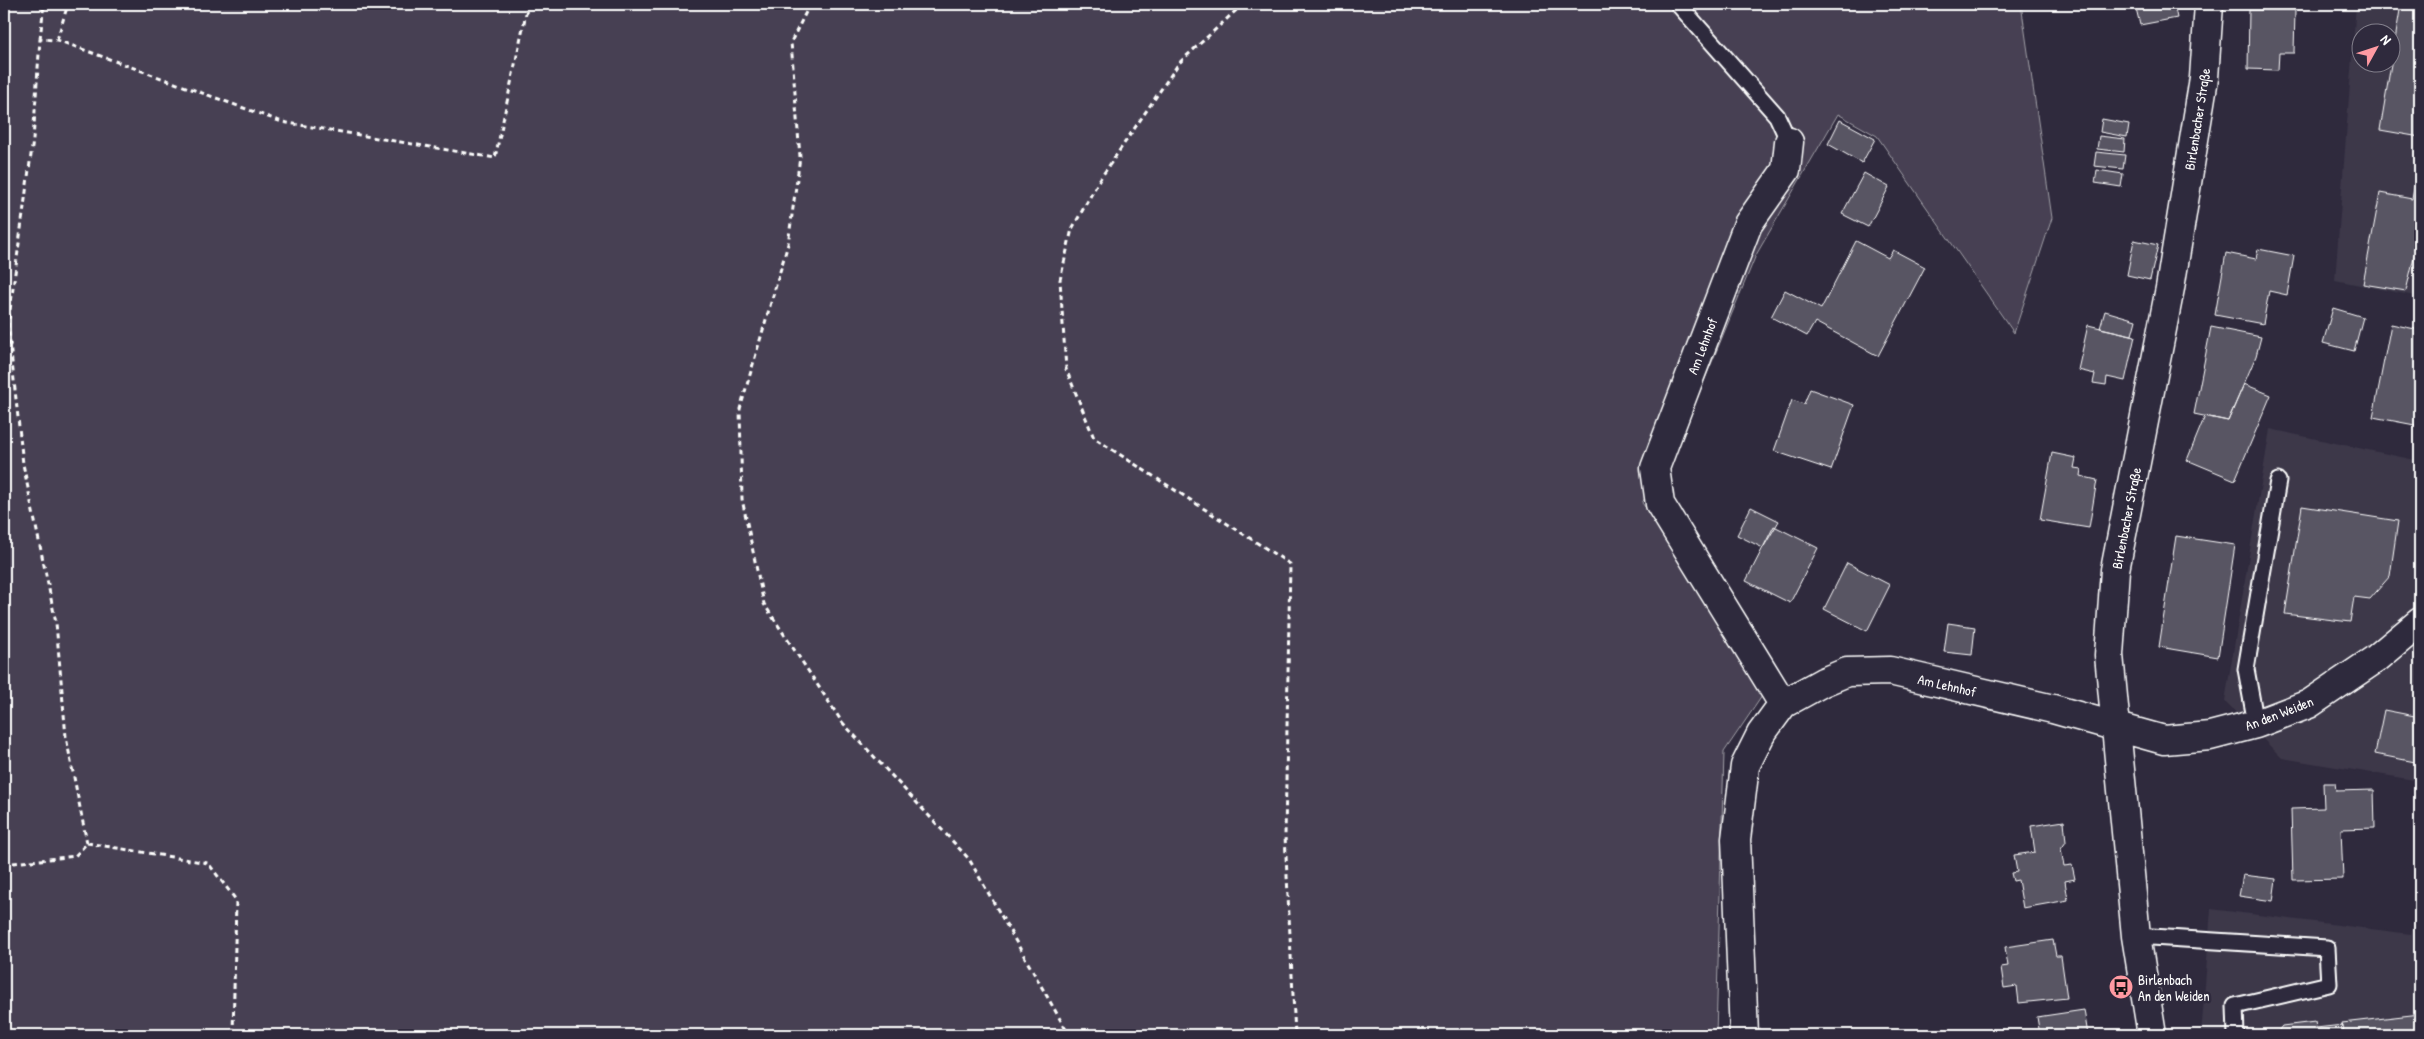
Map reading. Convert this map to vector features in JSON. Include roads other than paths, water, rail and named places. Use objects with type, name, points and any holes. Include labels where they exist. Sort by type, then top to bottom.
[{"type":"street","name":"Birlenbacher Straße","points":[[2152,1035],[2136,936],[2114,727],[2109,655],[2115,570],[2170,288],[2204,78],[2210,4]]},
{"type":"street","name":"Am Lehnhof","points":[[1783,704],[1660,504],[1655,468],[1748,224],[1786,170],[1789,142]]},
{"type":"street","name":"An den Weiden","points":[[2114,727],[2164,740],[2210,736],[2256,724],[2309,704],[2377,658],[2420,622]]},
{"type":"street","name":"Am Lehnhof","points":[[1744,1035],[1736,839],[1745,766],[1762,734],[1783,704],[1823,682],[1847,672],[1890,671],[2053,709],[2114,727]]},
{"type":"lane","name":"Am Lehnhof","points":[[1678,4],[1777,116],[1789,142]]},
{"type":"lane","points":[[2256,724],[2246,669],[2278,481]]},
{"type":"lane","points":[[2136,936],[2327,948],[2329,984],[2235,1006],[2236,1035]]},
{"type":"place","name":"Birlenbach An den Weiden","points":[[2121,987]]}]
